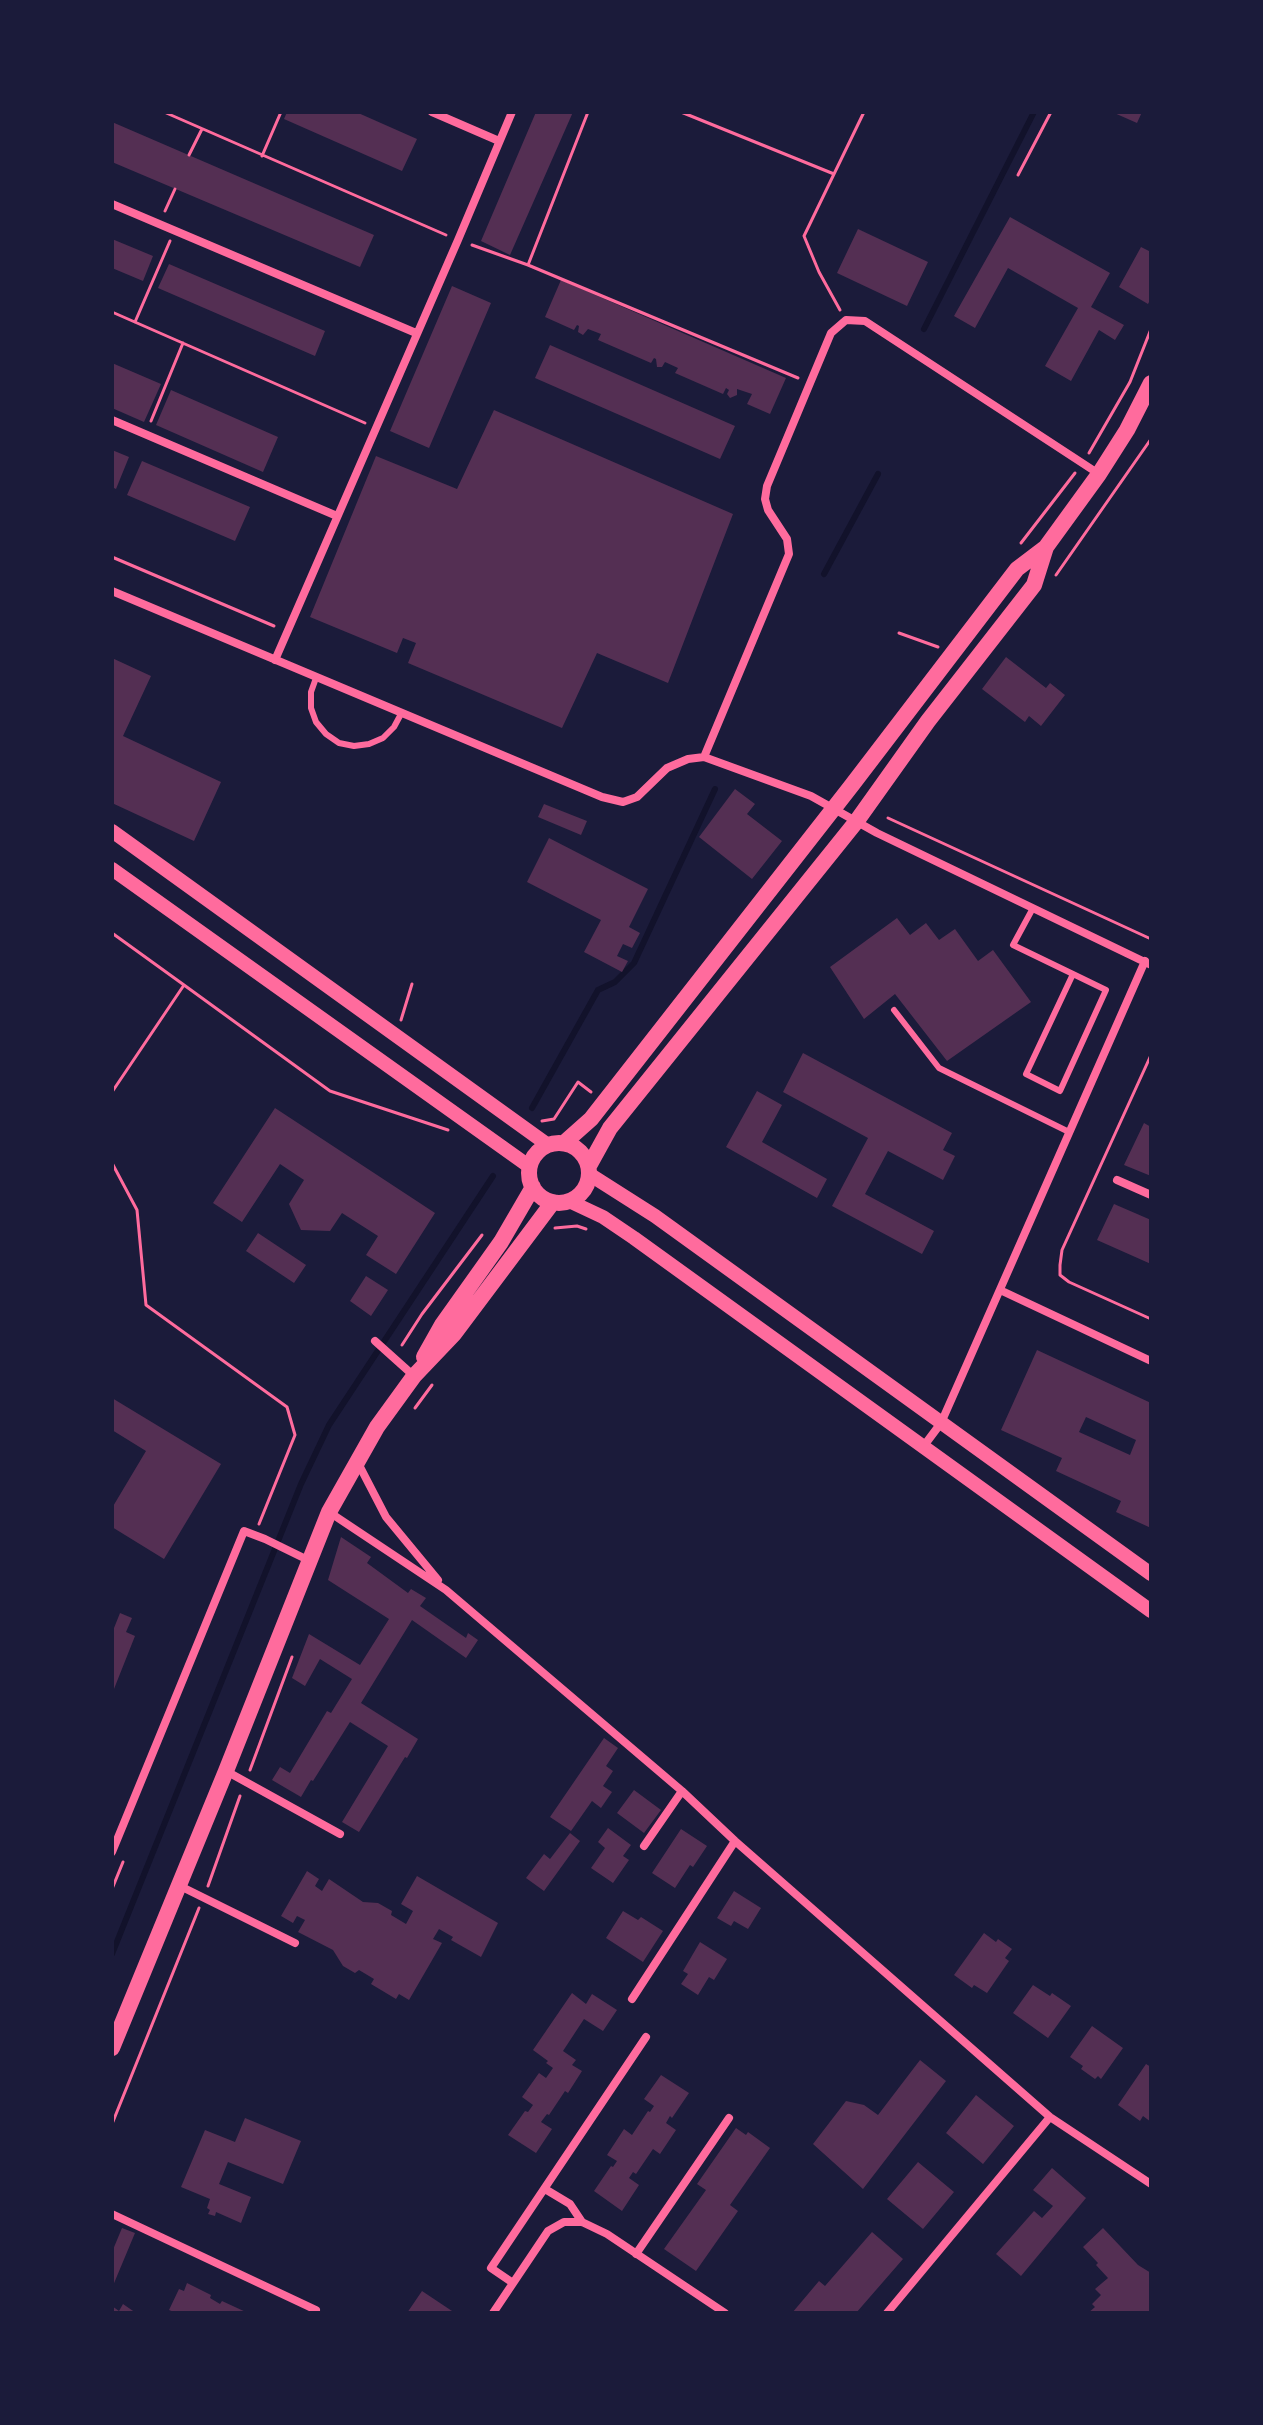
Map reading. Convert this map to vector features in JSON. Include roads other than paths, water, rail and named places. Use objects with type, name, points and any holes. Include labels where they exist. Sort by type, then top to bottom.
[{"type":"main road","points":[[561,1202],[541,1197],[533,1187],[529,1177],[535,1155],[591,1119],[1017,569],[1046,547],[1099,474],[1127,430],[1151,383]]},
{"type":"main road","points":[[414,1376],[454,1334],[561,1202],[583,1191],[589,1170],[610,1128],[856,822],[928,721],[1034,585],[1046,547]]},
{"type":"main road","points":[[556,1144],[575,1147],[583,1154],[589,1170]]},
{"type":"main road","points":[[112,2048],[116,2027],[226,1771],[329,1512],[377,1427],[414,1376],[442,1325],[501,1242],[533,1187]]},
{"type":"street","points":[[432,112],[499,141]]},
{"type":"street","points":[[275,660],[512,112]]},
{"type":"street","points":[[112,204],[416,333]]},
{"type":"street","points":[[704,757],[789,554],[787,539],[768,510],[765,499],[767,486],[831,333],[846,320],[865,321],[875,327],[1099,474]]},
{"type":"street","points":[[112,420],[337,516]]},
{"type":"street","points":[[112,591],[602,797],[623,802],[637,797],[667,768],[688,759],[704,757],[811,796],[877,833],[1148,963],[1069,1132],[941,1423],[923,1447]]},
{"type":"street","points":[[112,831],[556,1144]]},
{"type":"street","points":[[112,869],[530,1167]]},
{"type":"street","points":[[589,1170],[1151,1574]]},
{"type":"street","points":[[1117,1180],[1151,1195]]},
{"type":"street","points":[[561,1202],[603,1217],[634,1238],[1151,1611]]},
{"type":"street","points":[[1000,1290],[1151,1361]]},
{"type":"street","points":[[375,1341],[414,1376]]},
{"type":"street","points":[[358,1462],[386,1517],[446,1590]]},
{"type":"street","points":[[329,1512],[446,1590],[682,1791],[1050,2117],[1151,2184]]},
{"type":"street","points":[[112,1852],[244,1531],[311,1561]]},
{"type":"street","points":[[226,1771],[340,1834]]},
{"type":"street","points":[[644,1846],[682,1791]]},
{"type":"street","points":[[632,1999],[735,1841]]},
{"type":"street","points":[[178,1885],[295,1943]]},
{"type":"street","points":[[513,2283],[491,2268],[646,2037]]},
{"type":"street","points":[[887,2313],[1050,2117]]},
{"type":"street","points":[[636,2254],[729,2118]]},
{"type":"street","points":[[545,2189],[570,2204],[582,2222]]},
{"type":"street","points":[[112,2214],[316,2310]]},
{"type":"street","points":[[493,2313],[548,2231],[564,2222],[582,2222],[607,2234],[725,2313]]},
{"type":"lane","points":[[316,678],[311,692],[311,708],[316,722],[339,743],[354,746],[383,738],[401,714]]},
{"type":"lane","points":[[1033,908],[1013,945],[1073,974],[1106,990],[1060,1091],[1026,1074],[1073,974]]},
{"type":"lane","points":[[894,1010],[939,1068],[1069,1132]]},
{"type":"waterway","points":[[924,329],[1034,112]]},
{"type":"waterway","points":[[824,574],[878,474]]},
{"type":"waterway","points":[[532,1108],[598,990],[615,982],[634,963],[715,789]]},
{"type":"waterway","points":[[112,1954],[301,1484],[329,1425],[493,1176]]}]
